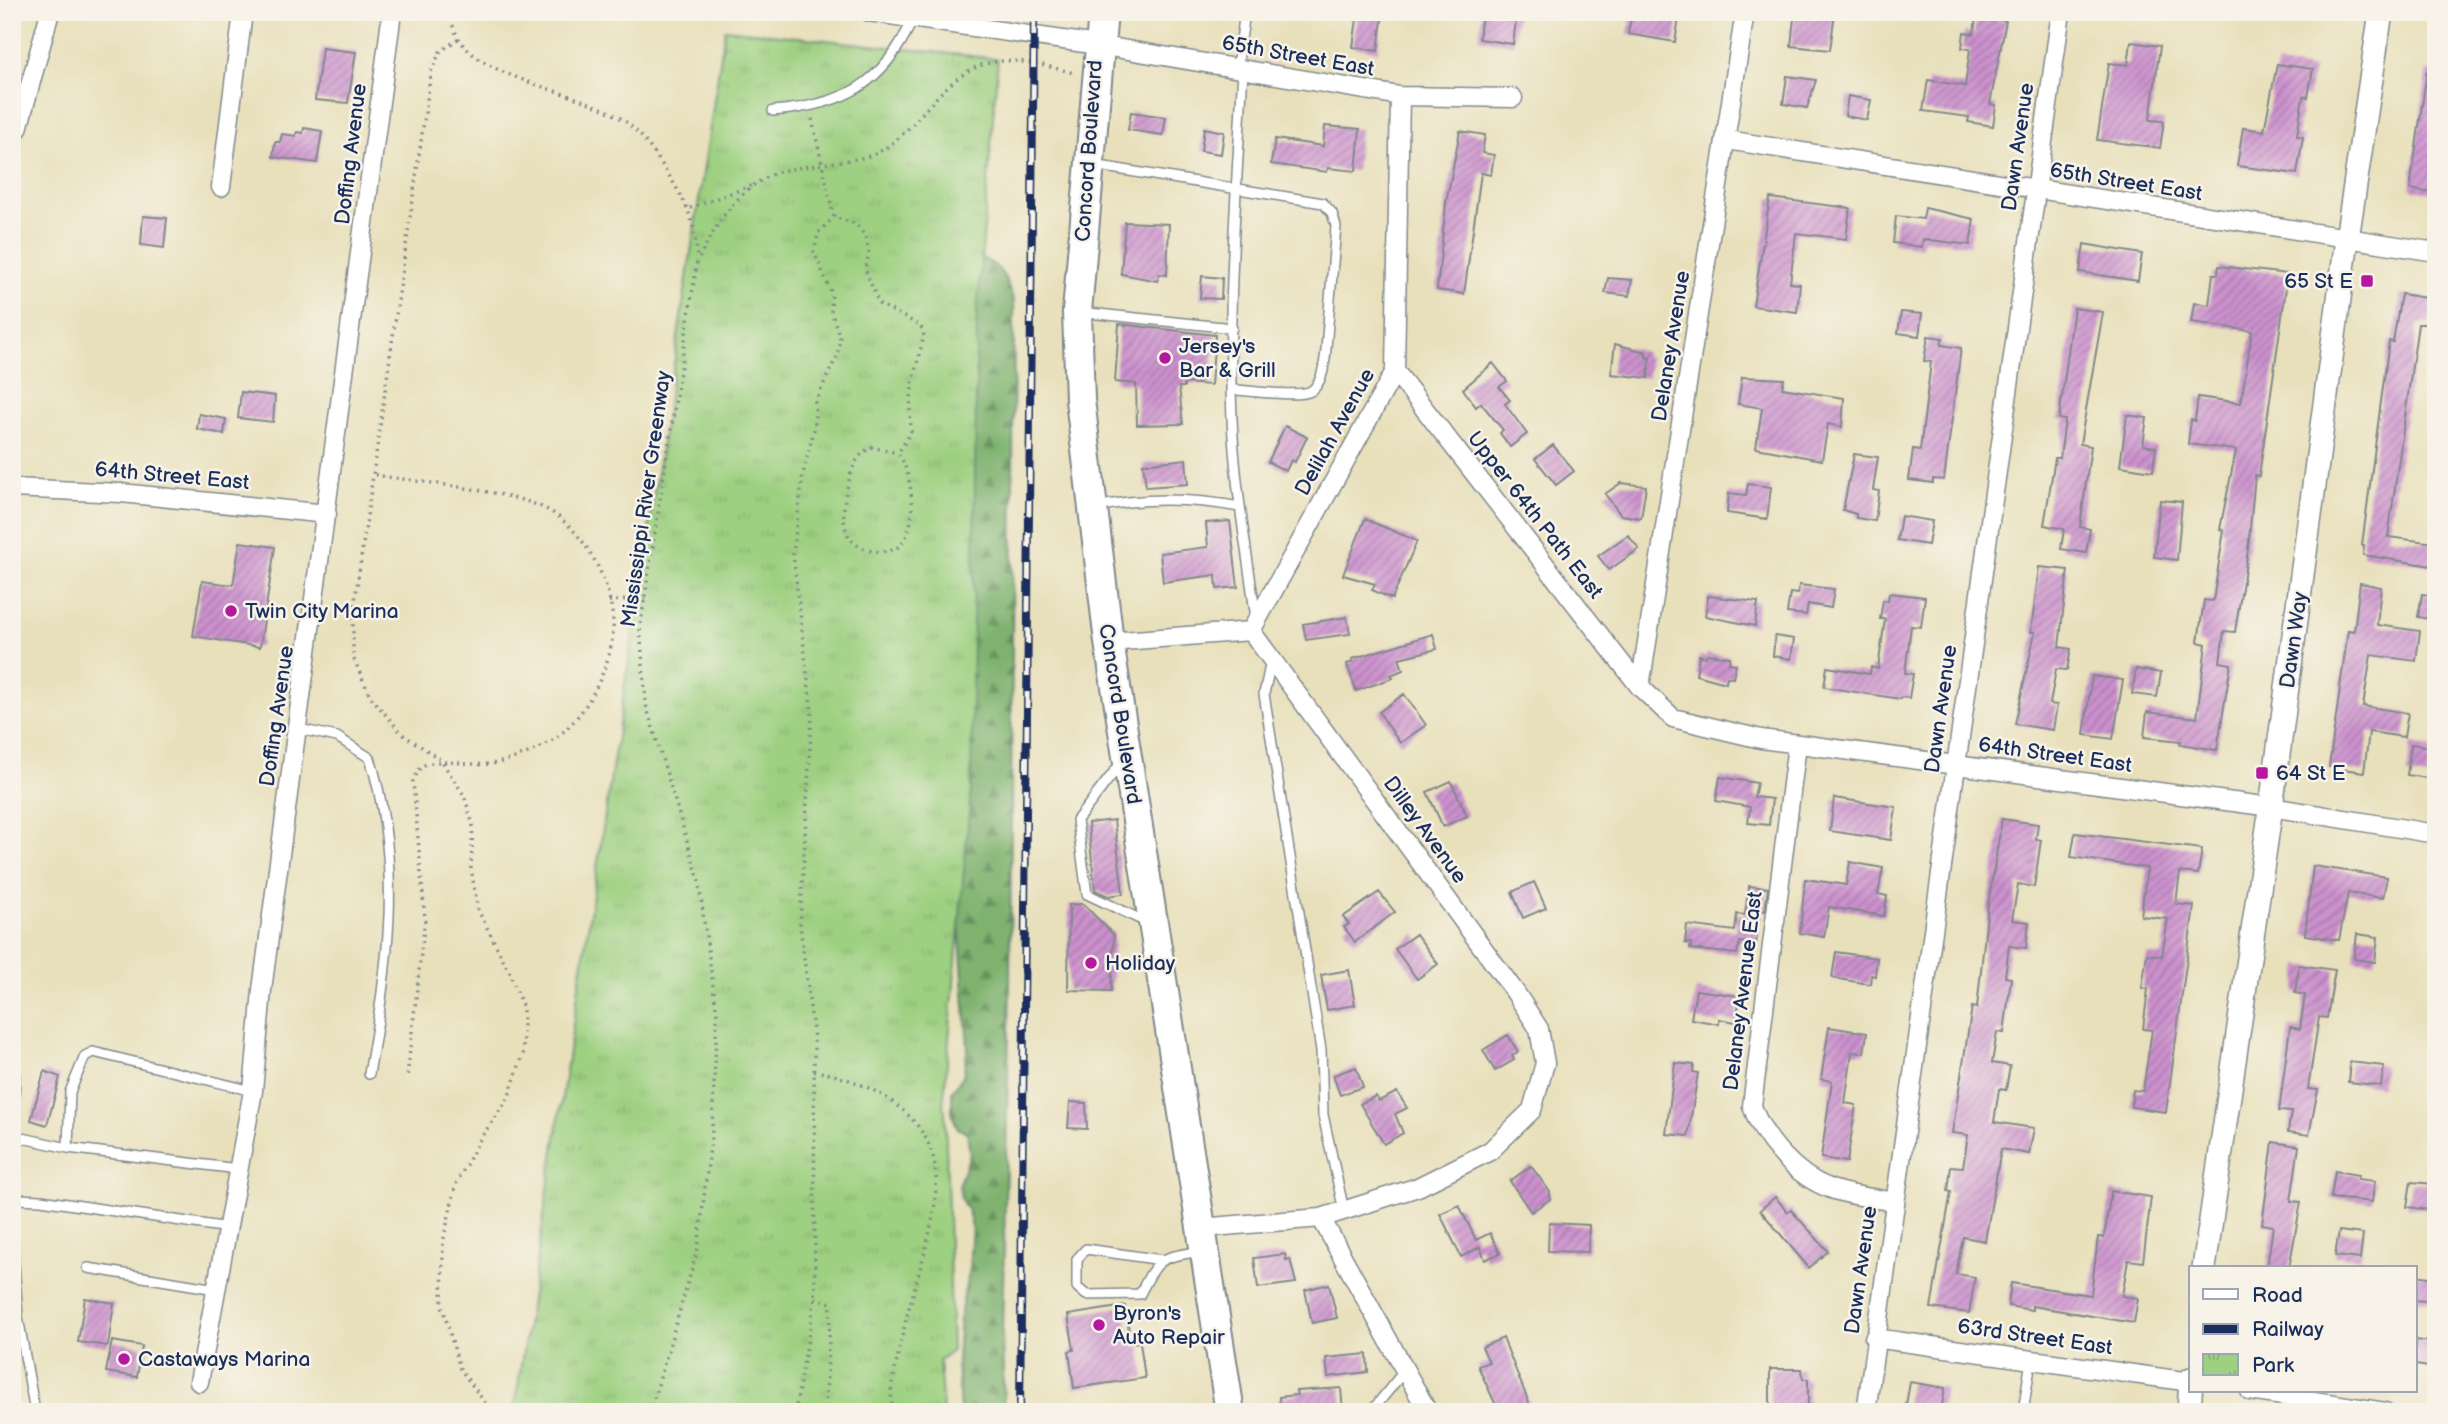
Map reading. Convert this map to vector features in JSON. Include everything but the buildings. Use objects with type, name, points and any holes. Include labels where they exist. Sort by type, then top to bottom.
[{"type":"main road","name":"Concord Boulevard","points":[[1103,12],[1088,43],[1088,164],[1077,312],[1080,400],[1109,642],[1230,1412]]},
{"type":"street","points":[[12,135],[18,129],[50,12]]},
{"type":"street","points":[[221,187],[243,12]]},
{"type":"street","name":"Doffing Avenue","points":[[199,1382],[253,1091],[262,990],[299,729],[392,12]]},
{"type":"street","name":"65th Street East","points":[[869,12],[1088,43],[1400,96],[1513,98]]},
{"type":"street","name":"Delaney Avenue","points":[[1640,687],[1745,12]]},
{"type":"street","name":"Dawn Avenue","points":[[1866,1412],[1874,1338],[2061,12]]},
{"type":"street","name":"Dawn Way","points":[[2204,1266],[2272,807],[2347,239],[2381,12]]},
{"type":"street","name":"Delilah Avenue","points":[[1254,626],[1395,371],[1400,96]]},
{"type":"street","name":"65th Street East","points":[[1727,140],[2035,191],[2436,252]]},
{"type":"street","name":"Upper 64th Path East","points":[[1395,371],[1640,687]]},
{"type":"street","name":"64th Street East","points":[[12,488],[121,493],[327,514]]},
{"type":"street","points":[[1109,642],[1254,626]]},
{"type":"street","name":"Dilley Avenue","points":[[1254,626],[1272,659],[1515,992],[1539,1029],[1545,1063],[1532,1110],[1490,1151],[1418,1187],[1344,1211]]},
{"type":"street","name":"64th Street East","points":[[1640,687],[1673,718],[1797,744],[2272,807],[2436,834]]},
{"type":"street","name":"Delaney Avenue East","points":[[1797,744],[1752,1106],[1767,1136],[1813,1181],[1831,1189],[1893,1202]]},
{"type":"street","points":[[1202,1239],[1321,1218],[1344,1211]]},
{"type":"street","points":[[1321,1218],[1429,1412]]},
{"type":"street","name":"63rd Street East","points":[[1874,1338],[2189,1381]]},
{"type":"street","points":[[2189,1412],[2190,1392]]},
{"type":"street","points":[[2256,1392],[2385,1412]]},
{"type":"lane","points":[[1230,12],[1245,13],[1240,69],[1232,390],[1240,507],[1254,626]]},
{"type":"lane","points":[[773,111],[809,107],[850,93],[873,79],[901,46],[913,19]]},
{"type":"lane","points":[[1088,164],[1324,203],[1332,213],[1336,226],[1324,366],[1316,385],[1303,394],[1232,390]]},
{"type":"lane","points":[[1077,312],[1232,328]]},
{"type":"lane","points":[[1093,508],[1132,501],[1167,499],[1209,501],[1240,507]]},
{"type":"lane","points":[[1272,659],[1264,694],[1321,1050],[1323,1115],[1344,1211]]},
{"type":"lane","points":[[299,729],[337,737],[370,758],[382,796],[392,886],[387,971],[369,1074]]},
{"type":"lane","points":[[1126,756],[1077,820],[1087,894],[1152,925]]},
{"type":"lane","points":[[68,1148],[70,1092],[85,1056],[93,1052],[253,1091]]},
{"type":"lane","points":[[15,1074],[13,1123],[18,1137],[68,1148],[239,1169]]},
{"type":"lane","points":[[12,1212],[17,1199],[41,1200],[228,1228]]},
{"type":"lane","points":[[12,1238],[18,1317],[36,1412]]},
{"type":"lane","points":[[1162,1260],[1086,1249],[1077,1259],[1077,1287],[1086,1295],[1140,1294],[1157,1262],[1162,1260],[1202,1239]]},
{"type":"lane","points":[[88,1268],[216,1289]]},
{"type":"lane","points":[[2023,1412],[2031,1360]]},
{"type":"lane","points":[[1371,1412],[1405,1370]]},
{"type":"path","points":[[448,12],[458,39],[472,52],[507,74],[593,104],[624,120],[660,161],[690,208],[696,232],[697,263]]},
{"type":"path","points":[[458,39],[440,52],[431,72],[353,614],[353,657],[370,696],[402,734],[440,759],[464,795],[473,825],[471,868],[478,909],[509,971],[523,1008],[523,1054],[508,1099],[480,1139],[456,1184],[443,1242],[442,1305],[460,1369],[492,1412]]},
{"type":"path","name":"Mississippi River Greenway","points":[[650,1412],[698,1248],[712,1129],[717,1014],[698,877],[646,705],[640,628],[697,263],[710,234],[739,197],[775,174],[874,154],[904,134],[957,79],[998,59],[1034,63],[1074,73],[1088,43]]},
{"type":"path","points":[[809,107],[834,217]]},
{"type":"path","points":[[690,208],[762,183]]},
{"type":"path","points":[[834,217],[856,224],[866,237],[869,254],[865,269],[878,304],[921,326],[924,336],[913,379],[911,432],[898,453]]},
{"type":"path","points":[[796,1412],[815,1298],[814,1039],[800,925],[812,714],[793,565],[803,474],[815,426],[815,402],[837,356],[840,338],[831,311],[832,293],[814,252],[818,233],[834,217]]},
{"type":"path","points":[[871,447],[898,453],[910,478],[911,522],[904,538],[895,549],[881,552],[855,546],[846,533],[843,520],[851,471],[858,455],[871,447]]},
{"type":"path","points":[[375,475],[539,505],[571,526],[595,556],[609,601],[613,639],[602,674],[580,714],[551,741],[518,758],[476,765],[440,759],[421,766],[413,781],[425,919],[407,1076]]},
{"type":"path","points":[[609,601],[645,599]]},
{"type":"path","points":[[814,1071],[839,1075],[867,1086],[906,1111],[925,1135],[937,1176],[933,1216],[891,1388],[892,1412]]},
{"type":"path","points":[[815,1298],[831,1303],[825,1412]]},
{"type":"green space","points":[[725,29],[998,59],[977,312],[971,790],[943,1108],[952,1351],[939,1360],[943,1412],[514,1412]]},
{"type":"green space","points":[[981,258],[999,270],[1014,302],[1010,986],[1002,1335],[1004,1412],[960,1412],[957,1361],[960,1315],[969,1270],[972,1227],[968,1211],[961,1199],[959,1183],[970,1155],[967,1132],[957,1128],[952,1112],[952,1091],[963,1076],[968,1047],[959,924],[970,789],[969,271]]},
{"type":"railway","points":[[1020,1412],[1034,12]]},
{"type":"place","name":"65 St E","points":[[2367,281]]},
{"type":"place","name":"Jersey's Bar & Grill","points":[[1165,358]]},
{"type":"place","name":"Twin City Marina","points":[[231,611]]},
{"type":"place","name":"64 St E","points":[[2262,773]]},
{"type":"place","name":"Holiday","points":[[1091,963]]},
{"type":"place","name":"Byron's Auto Repair","points":[[1099,1325]]},
{"type":"place","name":"Castaways Marina","points":[[124,1359]]}]
